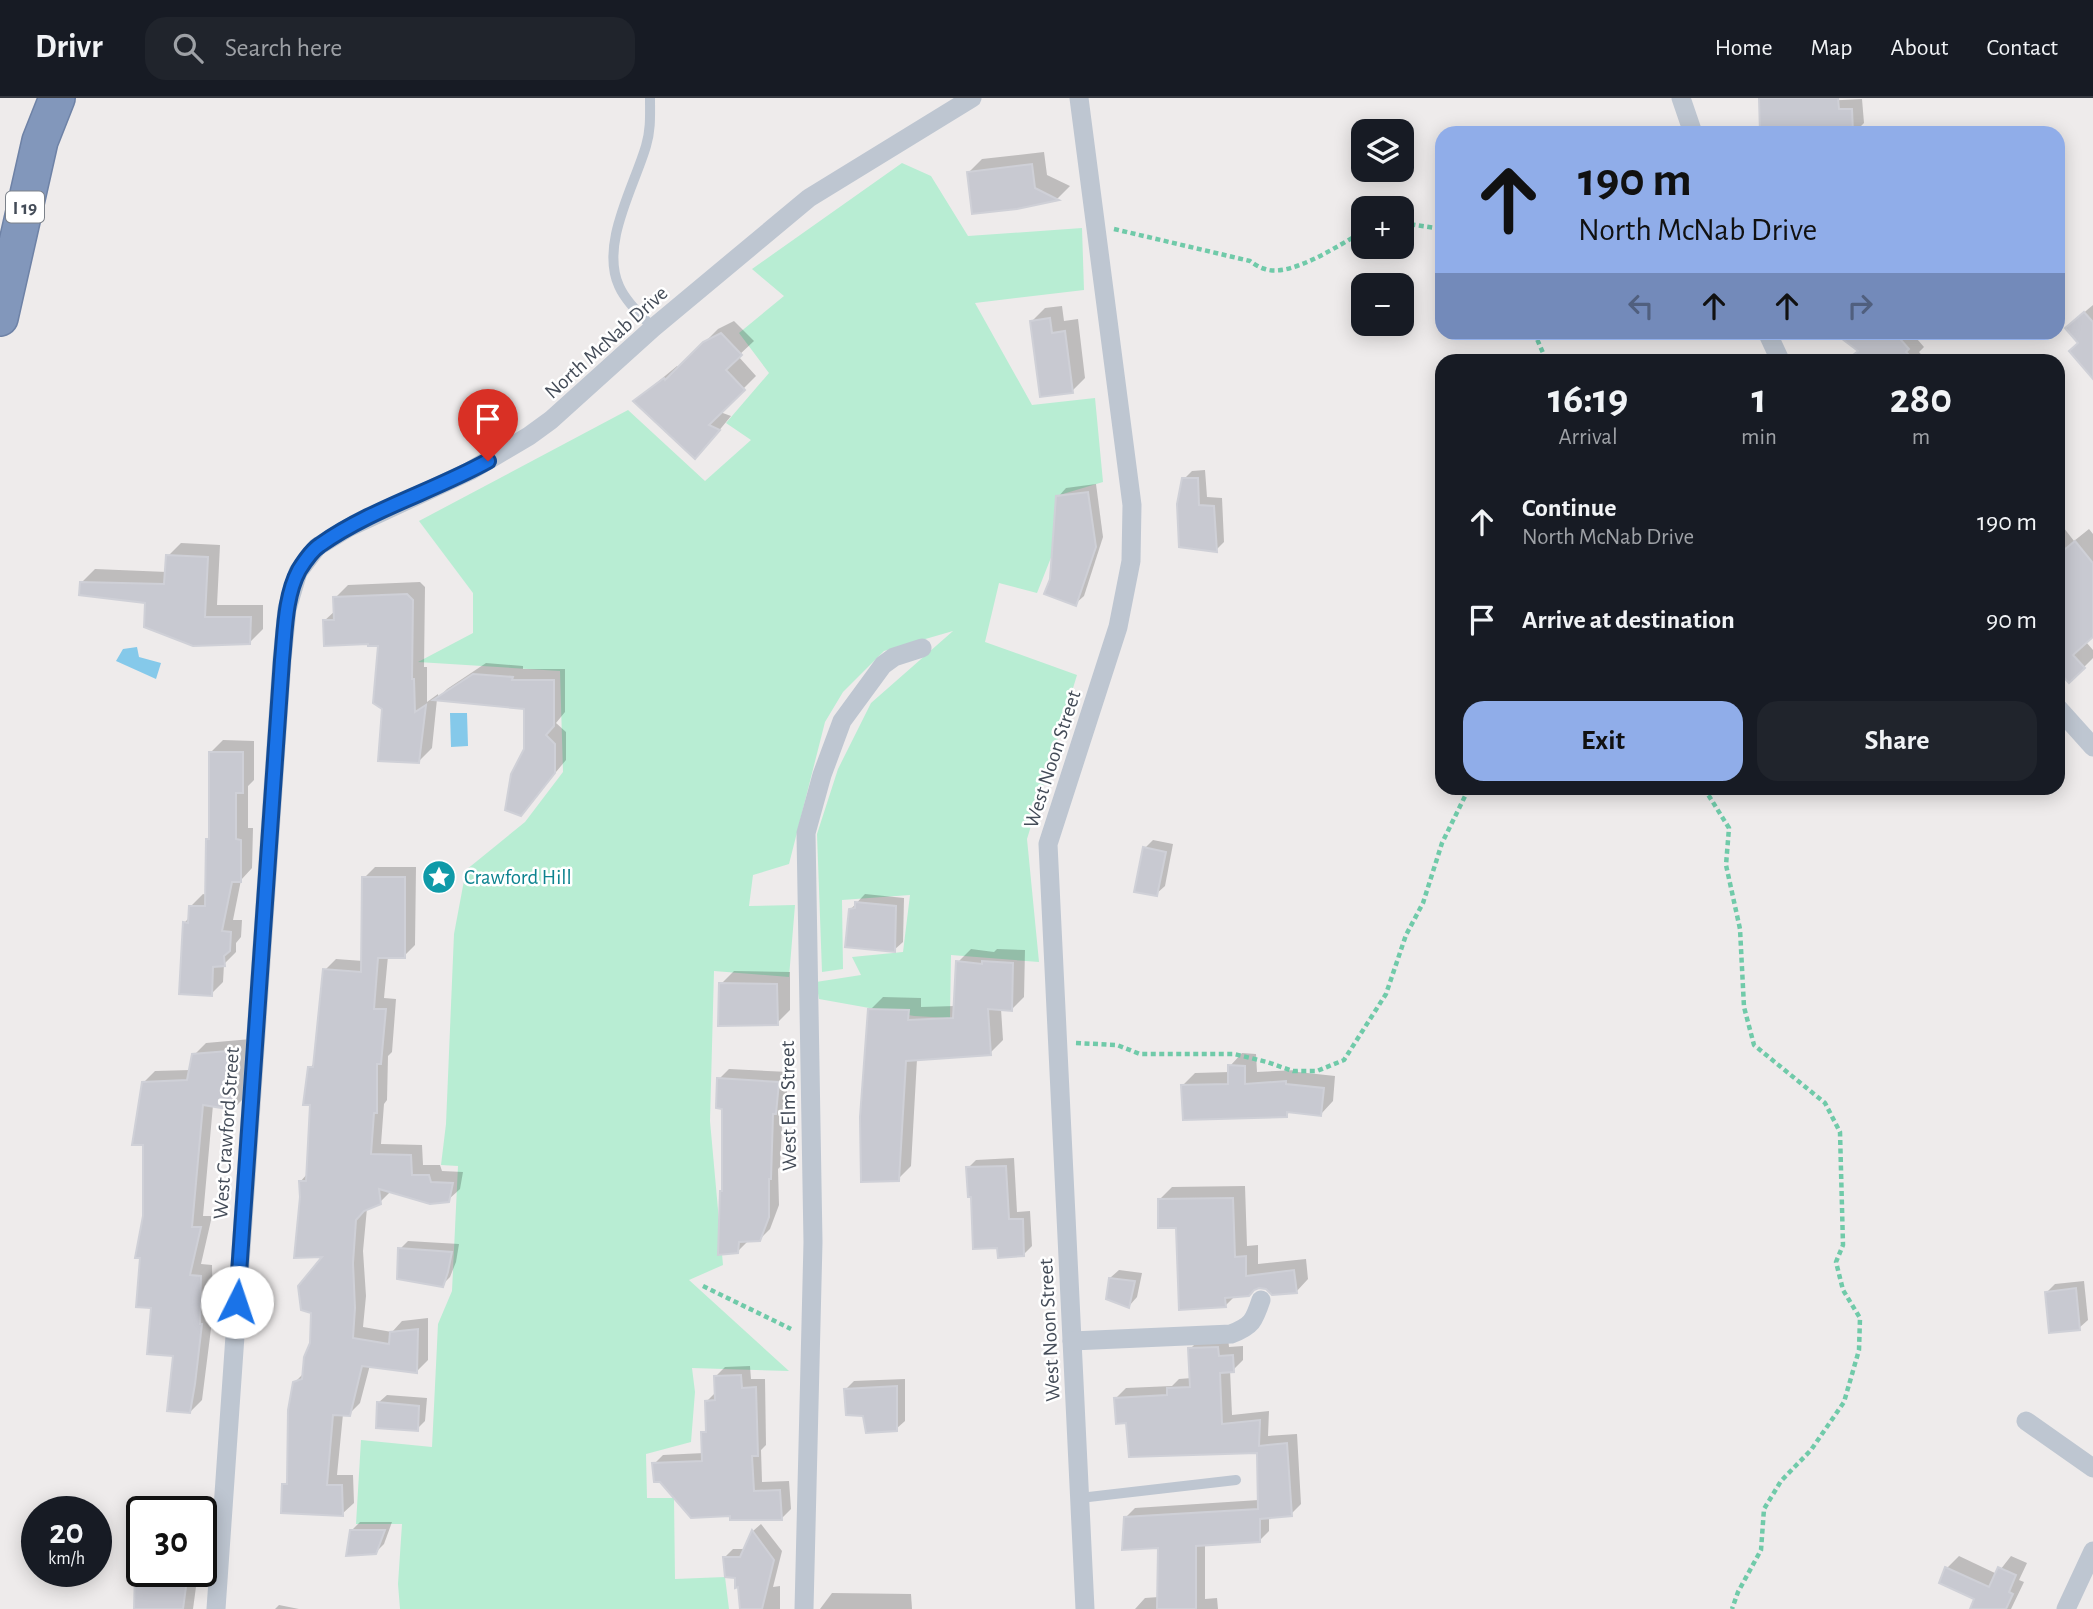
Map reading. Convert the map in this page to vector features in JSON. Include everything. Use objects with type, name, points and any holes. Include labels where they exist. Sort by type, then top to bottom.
[{"type":"highway","name":"I 19","points":[[0,318],[40,141],[57,98]]},
{"type":"street","name":"North McNab Drive","points":[[282,660],[287,609],[299,572],[317,547],[348,528],[470,471],[528,436],[551,420],[653,328],[809,198],[972,98]]},
{"type":"street","name":"West Noon Street","points":[[1079,98],[1132,505],[1131,561],[1118,627],[1048,844],[1085,1609]]},
{"type":"street","points":[[1681,98],[1691,126]]},
{"type":"street","name":"West Elm Street","points":[[804,1609],[813,1241],[806,833],[822,775],[842,722],[883,665],[894,657],[922,648]]},
{"type":"street","name":"West Crawford Street","points":[[216,1609],[282,660]]},
{"type":"street","points":[[2065,716],[2093,747]]},
{"type":"street","points":[[1073,1341],[1231,1334],[1249,1327],[1261,1300]]},
{"type":"street","points":[[2026,1421],[2093,1468]]},
{"type":"street","points":[[2066,1609],[2093,1551]]},
{"type":"lane","points":[[650,98],[651,119],[647,144],[615,236],[613,267],[620,288],[653,328]]},
{"type":"lane","points":[[1080,1498],[1236,1480]]},
{"type":"path","points":[[1096,225],[1250,261],[1266,270],[1282,270],[1296,266],[1351,238]]},
{"type":"path","points":[[1414,225],[1435,228]]},
{"type":"path","points":[[1058,1042],[1117,1045],[1140,1054],[1234,1054],[1293,1071],[1317,1071],[1344,1060],[1386,994],[1406,935],[1423,903],[1442,843],[1466,795]]},
{"type":"path","points":[[1708,795],[1729,828],[1726,865],[1740,929],[1744,1007],[1754,1045],[1825,1103],[1840,1132],[1843,1245],[1836,1262],[1843,1290],[1860,1318],[1859,1350],[1844,1402],[1811,1450],[1781,1481],[1764,1509],[1761,1550],[1738,1592],[1732,1609]]},
{"type":"path","points":[[703,1286],[810,1338]]},
{"type":"green space","points":[[902,163],[931,176],[968,236],[1082,228],[1084,290],[975,303],[1032,405],[1095,398],[1103,482],[1056,496],[1052,555],[1037,593],[999,583],[985,642],[1077,675],[1027,839],[1039,962],[951,955],[950,1018],[914,1016],[819,999],[816,982],[861,975],[852,957],[903,952],[910,895],[842,900],[843,969],[822,972],[817,834],[838,769],[871,703],[953,631],[884,651],[843,692],[825,722],[789,864],[753,875],[749,906],[795,905],[789,977],[714,971],[710,1121],[723,1265],[689,1280],[789,1371],[692,1368],[695,1392],[691,1442],[646,1454],[647,1498],[674,1498],[675,1579],[725,1577],[729,1609],[400,1609],[398,1584],[402,1524],[356,1524],[361,1440],[432,1447],[438,1324],[452,1291],[458,1166],[441,1165],[446,1124],[454,934],[466,870],[525,822],[563,772],[560,671],[418,662],[473,633],[473,593],[419,521],[628,410],[705,481],[751,440],[726,423],[769,373],[739,333],[784,296],[752,269]]},
{"type":"water","points":[[137,647],[139,657],[161,663],[156,679],[116,661],[123,649]]},
{"type":"water","points":[[450,713],[467,713],[468,746],[451,747]]},
{"type":"building","points":[[1759,98],[1838,98],[1839,109],[1852,109],[1853,126],[1760,126]]},
{"type":"building","points":[[1032,164],[1035,188],[1059,200],[1017,209],[972,214],[967,172]]},
{"type":"building","points":[[2084,312],[2093,322],[2093,379],[2069,351],[2078,343],[2065,328]]},
{"type":"building","points":[[1050,318],[1052,333],[1065,331],[1073,393],[1040,397],[1030,321]]},
{"type":"building","points":[[721,333],[742,355],[726,370],[745,390],[709,425],[720,430],[695,459],[633,401],[664,378],[665,380],[703,342]]},
{"type":"building","points":[[1844,340],[1901,340],[1909,349],[1906,352],[1908,354],[1854,354],[1858,351]]},
{"type":"building","points":[[1182,478],[1198,478],[1199,505],[1214,506],[1217,552],[1179,547],[1177,504]]},
{"type":"building","points":[[1088,492],[1096,547],[1076,606],[1044,594],[1050,579],[1056,496]]},
{"type":"building","points":[[2075,541],[2093,563],[2093,637],[2073,655],[2085,668],[2069,683],[2065,679],[2065,549]]},
{"type":"building","points":[[166,555],[208,557],[205,617],[251,617],[250,644],[193,646],[144,627],[145,603],[79,595],[80,582],[164,584]]},
{"type":"building","points":[[407,594],[413,600],[412,679],[415,712],[426,705],[419,763],[378,761],[382,709],[373,703],[378,646],[324,646],[323,620],[334,620],[333,597]]},
{"type":"building","points":[[473,674],[513,677],[512,680],[554,680],[554,726],[546,735],[555,744],[555,773],[521,816],[505,810],[511,774],[524,749],[524,709],[433,700]]},
{"type":"building","points":[[209,752],[243,752],[243,793],[236,793],[236,839],[241,840],[241,882],[232,882],[222,931],[231,932],[230,951],[224,956],[225,966],[213,967],[212,996],[179,994],[183,922],[188,923],[189,906],[205,906],[206,839],[209,839]]},
{"type":"building","points":[[1143,847],[1166,852],[1157,896],[1134,892]]},
{"type":"building","points":[[362,877],[405,877],[405,958],[378,958],[374,1009],[386,1009],[381,1064],[377,1064],[377,1113],[374,1113],[371,1154],[411,1155],[412,1175],[429,1175],[431,1182],[453,1183],[449,1202],[430,1204],[379,1189],[381,1204],[364,1211],[356,1220],[353,1338],[389,1344],[390,1332],[418,1329],[417,1373],[362,1366],[350,1416],[333,1415],[327,1485],[342,1485],[343,1516],[281,1513],[282,1484],[287,1484],[288,1410],[293,1382],[302,1379],[304,1357],[310,1343],[311,1313],[301,1310],[298,1286],[322,1257],[294,1258],[299,1181],[306,1181],[310,1105],[303,1105],[308,1067],[313,1067],[323,969],[361,972]]},
{"type":"building","points":[[855,902],[896,906],[895,952],[845,947],[849,909],[855,908]]},
{"type":"building","points":[[956,961],[1013,963],[1012,1011],[988,1009],[991,1055],[906,1061],[899,1181],[861,1182],[860,1117],[868,1009],[909,1010],[908,1020],[953,1018]]},
{"type":"building","points":[[719,983],[777,984],[778,1025],[718,1026]]},
{"type":"building","points":[[240,1050],[234,1110],[203,1105],[192,1227],[201,1227],[190,1275],[201,1276],[202,1324],[195,1384],[190,1413],[167,1411],[173,1356],[147,1354],[151,1308],[136,1307],[140,1258],[135,1258],[143,1216],[143,1145],[132,1145],[142,1082],[187,1080],[192,1054]]},
{"type":"building","points":[[1228,1065],[1245,1066],[1245,1084],[1286,1081],[1286,1084],[1324,1088],[1321,1116],[1287,1112],[1287,1117],[1183,1120],[1181,1085],[1228,1084]]},
{"type":"building","points":[[717,1078],[779,1082],[776,1114],[773,1114],[769,1217],[760,1241],[739,1242],[738,1253],[718,1255],[722,1191],[722,1109],[716,1108]]},
{"type":"building","points":[[1006,1166],[1009,1219],[1023,1219],[1024,1256],[998,1258],[997,1248],[973,1249],[971,1197],[968,1197],[966,1167]]},
{"type":"building","points":[[1233,1198],[1235,1257],[1246,1256],[1246,1276],[1294,1270],[1297,1293],[1272,1295],[1266,1289],[1259,1288],[1249,1296],[1225,1298],[1226,1307],[1179,1310],[1176,1228],[1158,1228],[1158,1199]]},
{"type":"building","points":[[398,1248],[452,1252],[443,1287],[397,1279]]},
{"type":"building","points":[[1109,1278],[1135,1281],[1129,1308],[1106,1299]]},
{"type":"building","points":[[2076,1288],[2080,1330],[2049,1333],[2045,1292]]},
{"type":"building","points":[[1218,1347],[1219,1356],[1233,1355],[1234,1372],[1220,1373],[1222,1424],[1260,1420],[1259,1446],[1287,1443],[1292,1516],[1260,1519],[1260,1542],[1196,1546],[1196,1609],[1157,1609],[1158,1548],[1122,1550],[1124,1517],[1258,1509],[1257,1453],[1129,1457],[1126,1423],[1116,1424],[1114,1398],[1167,1395],[1167,1388],[1190,1387],[1188,1348]]},
{"type":"building","points":[[741,1375],[742,1388],[756,1387],[758,1456],[752,1456],[754,1491],[780,1490],[782,1520],[730,1520],[730,1516],[691,1518],[660,1482],[654,1482],[652,1463],[702,1461],[701,1432],[706,1432],[705,1401],[715,1400],[714,1376]]},
{"type":"building","points":[[897,1386],[897,1431],[866,1433],[863,1416],[846,1415],[844,1389]]},
{"type":"building","points":[[377,1402],[419,1406],[418,1431],[376,1428]]},
{"type":"building","points":[[350,1530],[385,1530],[376,1554],[346,1556]]},
{"type":"building","points":[[752,1530],[774,1560],[762,1609],[740,1609],[738,1587],[735,1588],[735,1578],[725,1577],[723,1557],[740,1557]]},
{"type":"building","points":[[1945,1567],[1989,1587],[1998,1567],[2016,1575],[2009,1592],[2013,1594],[2006,1609],[1970,1609],[1974,1599],[1939,1583]]},
{"type":"building","points":[[135,1587],[186,1587],[183,1609],[134,1609]]},
{"type":"place","name":"Crawford Hill","points":[[439,877]]},
{"type":"route","points":[[237,1302],[287,609],[299,572],[317,547],[348,528],[488,461]]}]
